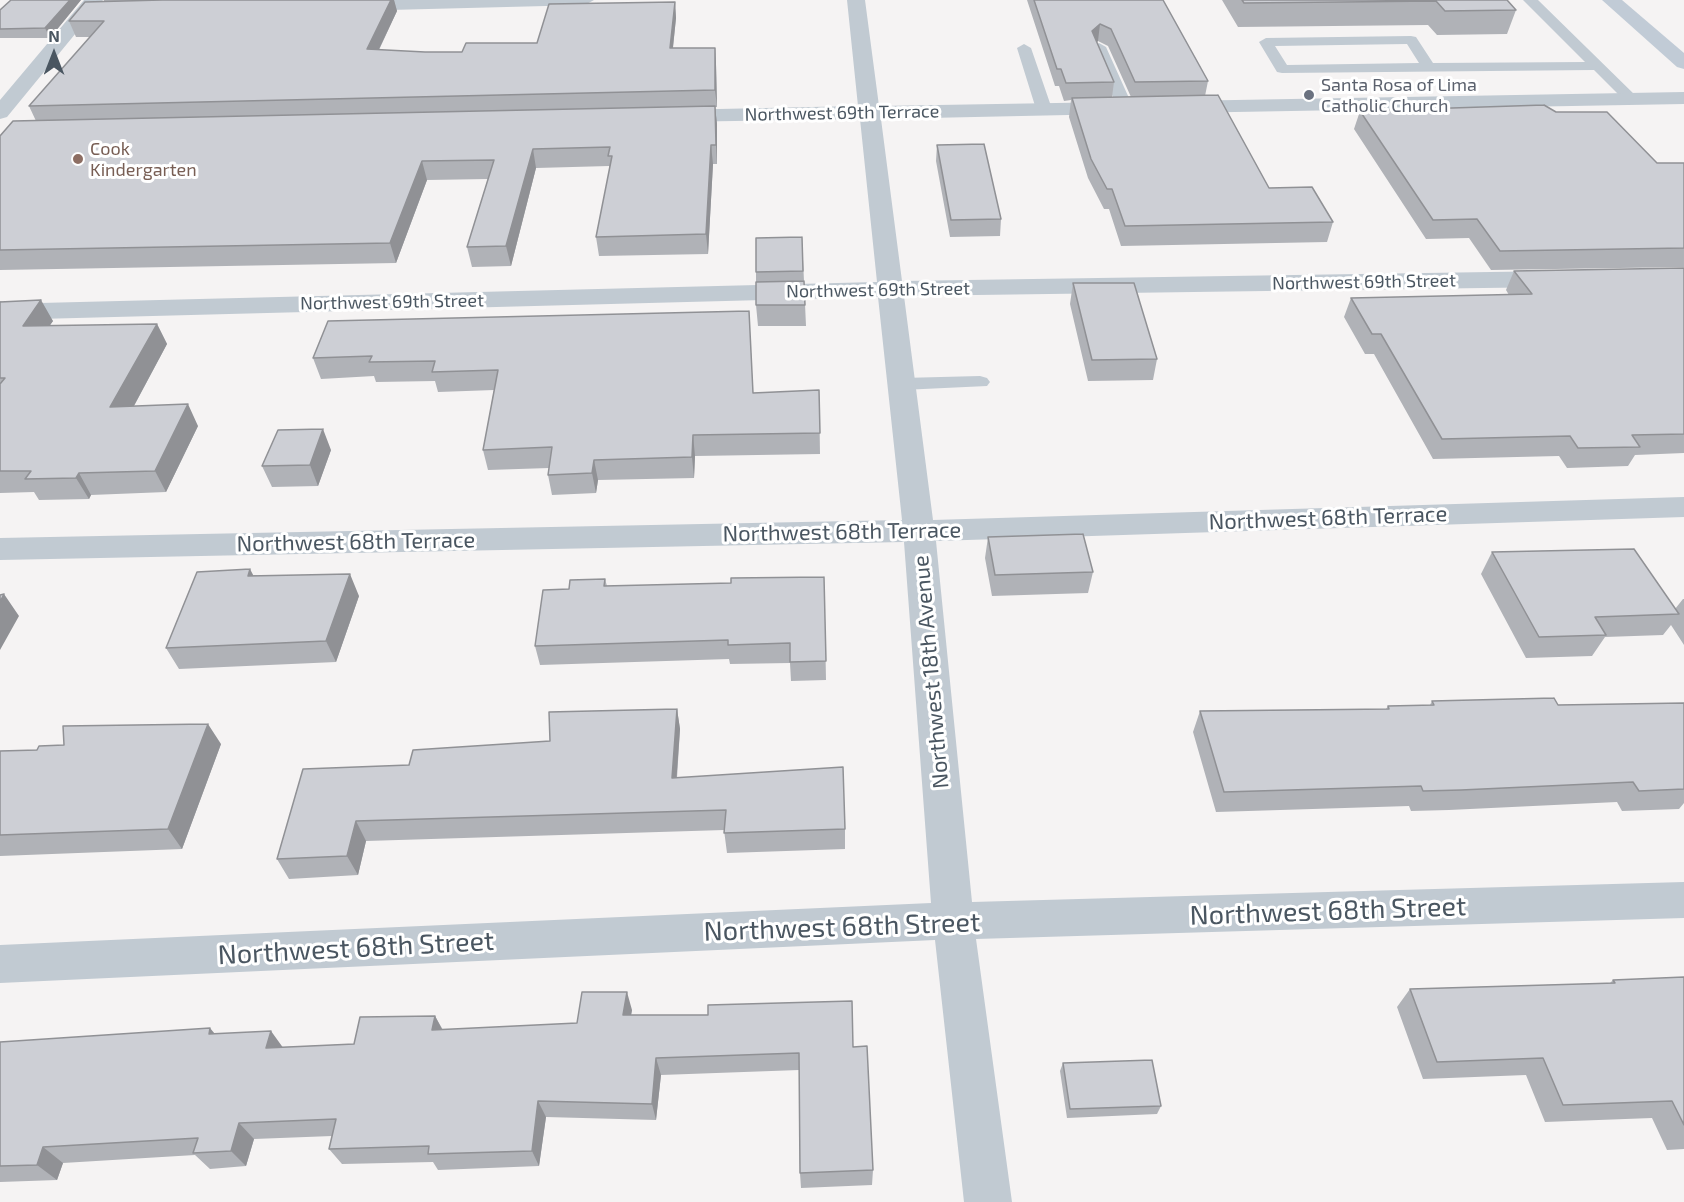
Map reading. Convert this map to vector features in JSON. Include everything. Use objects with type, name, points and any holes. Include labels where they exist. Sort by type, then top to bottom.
[{"type":"main road","points":[[1611,0],[1684,63]]},
{"type":"street","points":[[335,5],[585,0]]},
{"type":"street","name":"Northwest 18th Avenue","points":[[856,0],[920,531],[953,921],[988,1202]]},
{"type":"street","points":[[0,113],[96,7]]},
{"type":"street","name":"Northwest 69th Terrace","points":[[655,117],[1684,98]]},
{"type":"street","name":"Northwest 69th Street","points":[[0,312],[891,289],[1577,279]]},
{"type":"street","name":"Northwest 68th Terrace","points":[[0,549],[920,531],[1684,507]]},
{"type":"street","name":"Northwest 68th Street","points":[[0,964],[953,921],[1684,900]]},
{"type":"lane","points":[[1530,0],[1631,99]]},
{"type":"lane","points":[[1429,68],[1411,40],[1266,42],[1282,69],[1429,68],[1596,66]]},
{"type":"lane","points":[[1099,47],[1125,107]]},
{"type":"lane","points":[[1024,48],[1044,109]]},
{"type":"lane","points":[[902,384],[980,382]]},
{"type":"building","points":[[11,0],[70,0],[45,28],[0,29],[0,10]]},
{"type":"building","points":[[391,0],[367,49],[425,52],[462,52],[466,43],[537,43],[549,4],[675,2],[670,48],[715,48],[715,90],[29,106],[104,21],[69,21],[85,2]]},
{"type":"building","points":[[1034,0],[1163,0],[1208,81],[1135,82],[1111,29],[1100,24],[1092,31],[1114,82],[1066,83],[1061,69],[1057,69]]},
{"type":"building","points":[[1242,0],[1507,0],[1516,10],[1445,11],[1436,1],[1244,3]]},
{"type":"building","points":[[1218,95],[1269,188],[1312,187],[1333,222],[1125,226],[1112,189],[1107,189],[1091,159],[1072,98]]},
{"type":"building","points":[[1544,105],[1556,112],[1607,112],[1657,163],[1684,163],[1684,248],[1500,251],[1477,219],[1433,220],[1360,111]]},
{"type":"building","points":[[715,106],[716,145],[711,145],[706,234],[596,237],[612,156],[608,156],[610,147],[533,149],[506,246],[467,247],[494,160],[422,161],[390,243],[0,250],[0,136],[13,121]]},
{"type":"building","points":[[984,144],[1001,219],[951,220],[937,145]]},
{"type":"building","points":[[802,237],[803,271],[756,272],[756,238]]},
{"type":"building","points":[[1684,268],[1684,434],[1632,435],[1640,447],[1578,448],[1570,436],[1442,439],[1381,334],[1372,334],[1351,298],[1532,294],[1514,271]]},
{"type":"building","points":[[804,281],[805,305],[756,305],[756,282]]},
{"type":"building","points":[[1073,283],[1134,283],[1157,359],[1092,360]]},
{"type":"building","points":[[41,300],[23,326],[157,324],[110,407],[188,404],[155,471],[79,473],[76,478],[25,479],[31,471],[0,471],[0,384],[5,378],[0,378],[0,302]]},
{"type":"building","points":[[749,311],[753,393],[819,390],[820,433],[693,435],[692,457],[594,460],[592,473],[548,475],[552,447],[483,450],[498,370],[432,372],[435,361],[369,362],[372,356],[313,358],[328,321]]},
{"type":"building","points":[[323,429],[310,465],[262,466],[278,430]]},
{"type":"building","points":[[1083,534],[1093,572],[995,575],[988,537]]},
{"type":"building","points":[[1634,549],[1679,614],[1595,617],[1606,635],[1539,637],[1492,552]]},
{"type":"building","points":[[250,569],[248,576],[350,574],[326,641],[166,648],[197,572]]},
{"type":"building","points":[[824,577],[826,661],[790,662],[790,643],[728,645],[728,640],[535,646],[543,590],[569,589],[570,580],[605,579],[604,586],[731,583],[731,578]]},
{"type":"building","points":[[1554,698],[1558,705],[1684,703],[1684,789],[1639,791],[1633,782],[1423,791],[1421,786],[1224,792],[1200,711],[1389,709],[1388,706],[1434,705],[1432,701]]},
{"type":"building","points":[[677,709],[672,778],[843,767],[845,829],[724,833],[726,810],[356,821],[347,856],[277,859],[303,769],[409,765],[413,750],[550,741],[549,712]]},
{"type":"building","points":[[208,724],[168,829],[0,835],[0,751],[37,750],[39,746],[64,745],[63,726]]},
{"type":"building","points":[[1684,977],[1684,1125],[1672,1101],[1563,1105],[1543,1058],[1437,1062],[1410,989],[1615,983],[1613,980]]},
{"type":"building","points":[[582,992],[627,992],[623,1015],[708,1015],[708,1005],[852,1001],[853,1047],[867,1046],[873,1170],[800,1173],[799,1053],[656,1058],[652,1104],[538,1101],[532,1151],[428,1154],[429,1146],[329,1149],[336,1119],[239,1123],[231,1151],[193,1153],[198,1138],[43,1147],[37,1165],[0,1166],[0,1042],[210,1028],[209,1034],[271,1031],[266,1048],[354,1044],[360,1017],[435,1016],[432,1030],[577,1023]]},
{"type":"building","points":[[1152,1060],[1161,1106],[1070,1109],[1063,1063]]},
{"type":"place","name":"Santa Rosa of Lima Catholic Church","points":[[1309,95]]},
{"type":"place","name":"Cook Kindergarten","points":[[78,159]]}]
